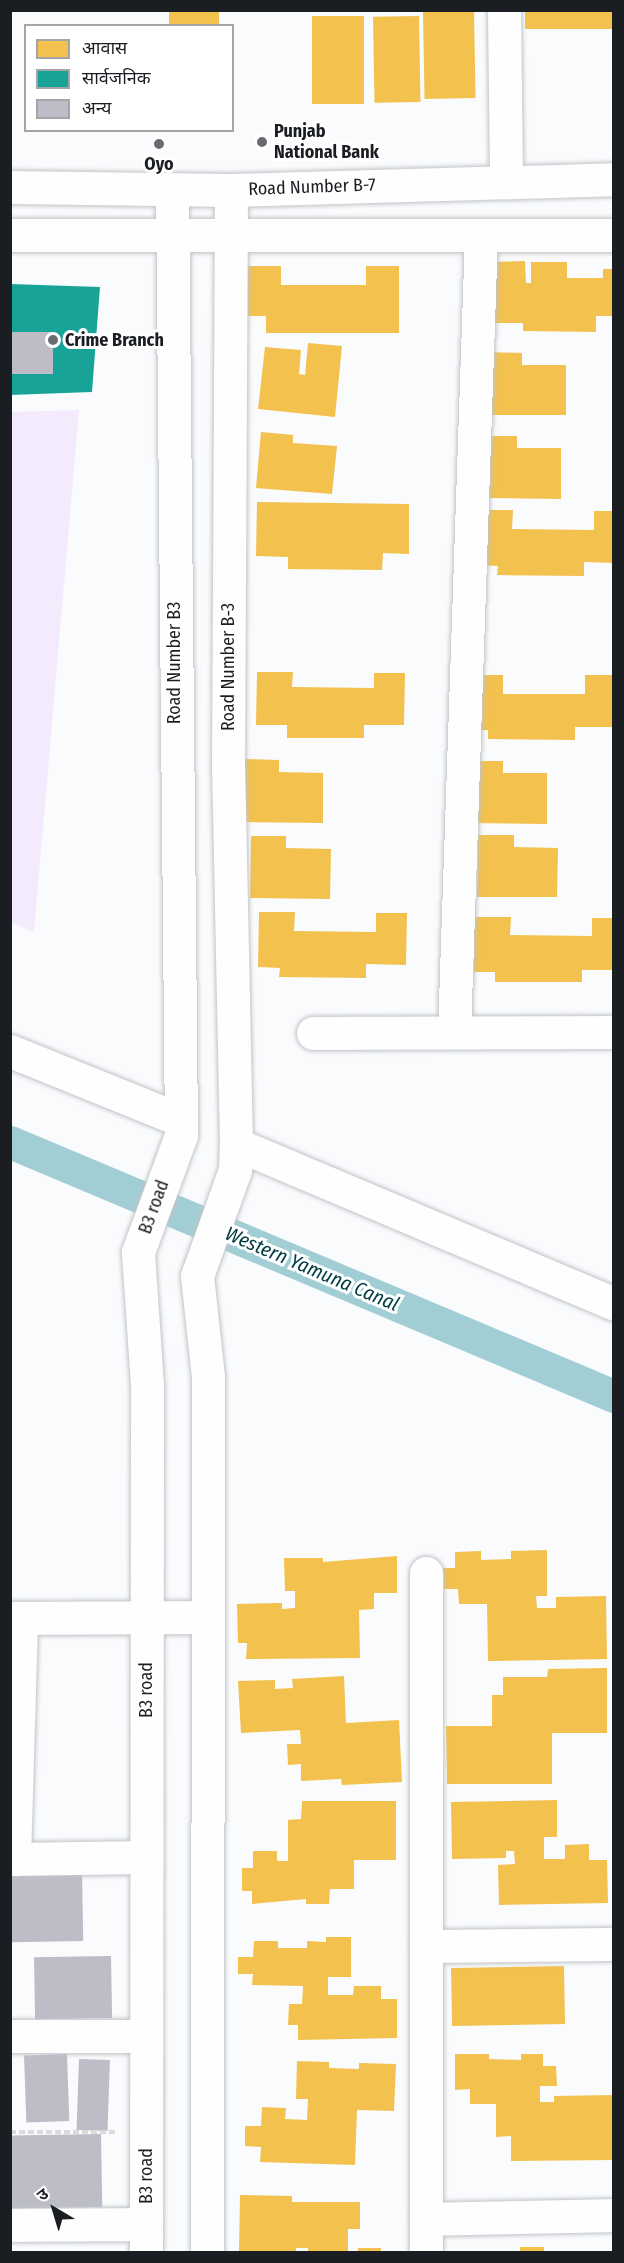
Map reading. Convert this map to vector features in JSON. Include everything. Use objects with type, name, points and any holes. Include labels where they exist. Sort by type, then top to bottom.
[{"type":"street","points":[[504,10],[506,180]]},
{"type":"street","name":"Road Number B-7","points":[[10,187],[231,190],[506,180],[614,179]]},
{"type":"street","name":"Road Number B3","points":[[172,190],[181,1128]]},
{"type":"street","name":"Road Number B-3","points":[[231,190],[228,771],[236,1157]]},
{"type":"street","points":[[10,235],[614,235]]},
{"type":"street","points":[[454,1032],[481,235]]},
{"type":"street","points":[[313,1033],[614,1032]]},
{"type":"street","points":[[10,1051],[181,1128]]},
{"type":"street","name":"B3 road","points":[[146,2238],[147,1385],[138,1252],[181,1128]]},
{"type":"street","points":[[207,2253],[208,1377],[197,1276],[236,1157],[614,1304]]},
{"type":"street","points":[[426,1572],[426,2253]]},
{"type":"street","points":[[146,1857],[12,1859],[16,1618],[208,1617]]},
{"type":"street","points":[[426,1946],[614,1944]]},
{"type":"street","points":[[10,2036],[146,2036]]},
{"type":"street","points":[[426,2219],[614,2215]]},
{"type":"street","points":[[10,2226],[146,2238]]},
{"type":"path","points":[[10,2132],[146,2133]]},
{"type":"shaded area","points":[[79,410],[34,932],[10,922],[11,412]]},
{"type":"building: आवास","points":[[169,10],[219,10],[219,24],[169,24]]},
{"type":"building: आवास","points":[[525,10],[613,10],[613,29],[525,29]]},
{"type":"building: आवास","points":[[474,11],[476,98],[425,99],[423,12]]},
{"type":"building: आवास","points":[[312,16],[364,16],[364,104],[312,104]]},
{"type":"building: आवास","points":[[419,16],[421,102],[375,103],[373,17]]},
{"type":"building: आवास","points":[[525,261],[526,283],[531,283],[531,262],[567,262],[567,278],[603,278],[603,269],[614,269],[614,316],[596,316],[596,332],[523,331],[523,323],[488,323],[488,262]]},
{"type":"building: आवास","points":[[246,266],[281,266],[281,285],[366,285],[366,266],[399,266],[399,333],[266,333],[266,316],[246,316]]},
{"type":"building: आवास","points":[[308,343],[342,346],[335,417],[258,409],[265,347],[301,350],[299,374],[305,375]]},
{"type":"building: आवास","points":[[487,352],[522,353],[522,365],[566,365],[566,415],[485,415]]},
{"type":"building: आवास","points":[[261,432],[293,435],[293,443],[337,446],[332,494],[256,488]]},
{"type":"building: आवास","points":[[482,436],[517,436],[517,448],[561,448],[561,499],[481,498]]},
{"type":"building: आवास","points":[[257,502],[409,504],[409,554],[383,553],[382,570],[288,569],[288,557],[256,556]]},
{"type":"building: आवास","points":[[477,510],[513,510],[512,529],[594,530],[594,511],[614,511],[614,563],[584,562],[584,576],[497,575],[498,566],[476,565]]},
{"type":"building: आवास","points":[[257,672],[293,672],[292,687],[374,688],[374,673],[405,673],[404,725],[364,725],[364,738],[287,738],[287,725],[256,725]]},
{"type":"building: आवास","points":[[468,675],[503,675],[503,694],[585,694],[585,675],[614,675],[614,727],[575,727],[575,740],[488,739],[488,730],[467,730]]},
{"type":"building: आवास","points":[[243,759],[279,760],[279,772],[323,773],[323,823],[243,822]]},
{"type":"building: आवास","points":[[467,761],[503,761],[503,773],[547,773],[547,824],[467,823]]},
{"type":"building: आवास","points":[[478,835],[514,835],[514,847],[558,848],[557,897],[477,897]]},
{"type":"building: आवास","points":[[251,836],[286,836],[286,848],[331,849],[330,899],[250,898]]},
{"type":"building: आवास","points":[[259,912],[295,912],[294,931],[376,932],[376,913],[407,913],[406,965],[366,964],[366,978],[279,977],[280,968],[258,967]]},
{"type":"building: आवास","points":[[474,917],[511,917],[510,935],[592,936],[592,918],[614,918],[614,970],[582,970],[582,982],[495,982],[495,972],[474,972]]},
{"type":"building: आवास","points":[[547,1550],[547,1596],[536,1596],[537,1608],[556,1608],[556,1597],[606,1596],[607,1659],[488,1661],[487,1604],[459,1604],[458,1589],[444,1589],[443,1568],[455,1568],[455,1552],[481,1551],[481,1560],[511,1559],[511,1551]]},
{"type":"building: आवास","points":[[397,1556],[397,1593],[374,1593],[374,1609],[359,1610],[360,1658],[246,1659],[247,1643],[238,1643],[237,1604],[282,1603],[282,1609],[295,1608],[295,1591],[285,1591],[284,1558],[323,1558],[323,1562]]},
{"type":"building: आवास","points":[[607,1668],[607,1733],[552,1733],[552,1784],[447,1784],[446,1726],[492,1726],[492,1695],[503,1695],[503,1677],[547,1677],[548,1669]]},
{"type":"building: आवास","points":[[344,1676],[346,1723],[399,1720],[402,1782],[342,1785],[341,1779],[301,1781],[301,1764],[288,1765],[287,1744],[301,1744],[300,1730],[241,1733],[238,1681],[275,1680],[275,1689],[293,1688],[292,1679]]},
{"type":"building: आवास","points":[[557,1800],[557,1837],[544,1837],[544,1859],[565,1859],[565,1845],[589,1844],[589,1860],[607,1860],[608,1903],[499,1905],[498,1865],[515,1864],[514,1851],[506,1851],[506,1858],[452,1859],[451,1802]]},
{"type":"building: आवास","points":[[302,1801],[396,1801],[396,1860],[354,1860],[354,1889],[330,1889],[329,1904],[306,1904],[306,1899],[252,1904],[252,1891],[242,1891],[242,1868],[253,1868],[253,1851],[277,1851],[277,1861],[288,1861],[288,1820],[301,1819]]},
{"type":"building: आवास","points":[[326,1937],[351,1937],[351,1977],[328,1977],[328,1995],[353,1995],[354,1986],[381,1986],[381,1999],[397,1999],[397,2038],[298,2040],[298,2025],[288,2025],[289,2004],[302,2004],[303,1986],[252,1985],[253,1974],[238,1974],[238,1957],[253,1957],[254,1941],[278,1941],[278,1948],[307,1948],[307,1941],[326,1942]]},
{"type":"building: आवास","points":[[564,1966],[565,2024],[452,2026],[451,1968]]},
{"type":"building: आवास","points":[[455,2054],[489,2054],[489,2059],[521,2060],[521,2054],[543,2054],[543,2066],[556,2066],[557,2086],[540,2086],[540,2102],[554,2102],[554,2096],[614,2095],[614,2160],[511,2161],[511,2136],[496,2137],[496,2104],[470,2104],[470,2089],[455,2090]]},
{"type":"building: आवास","points":[[297,2061],[329,2062],[329,2068],[359,2069],[359,2063],[396,2064],[394,2111],[357,2110],[355,2165],[260,2162],[261,2147],[245,2146],[245,2126],[261,2126],[262,2107],[286,2108],[285,2119],[307,2120],[308,2099],[296,2099]]},
{"type":"building: आवास","points":[[240,2195],[292,2196],[292,2202],[360,2202],[360,2229],[348,2229],[348,2252],[308,2252],[308,2248],[296,2248],[296,2252],[239,2252]]},
{"type":"building: आवास","points":[[520,2247],[544,2247],[544,2252],[520,2252]]},
{"type":"building: आवास","points":[[358,2248],[381,2248],[381,2252],[358,2252]]},
{"type":"building: सार्वजनिक","name":"Crime Branch","points":[[10,284],[100,287],[92,392],[10,395]]},
{"type":"building: अन्य","points":[[10,332],[53,332],[53,374],[10,374]]},
{"type":"building: अन्य","points":[[82,1871],[83,1941],[11,1942],[10,1872]]},
{"type":"building: अन्य","points":[[111,1956],[112,2018],[35,2019],[34,1957]]},
{"type":"building: अन्य","points":[[67,2054],[69,2121],[26,2122],[24,2056]]},
{"type":"building: अन्य","points":[[79,2059],[110,2060],[108,2131],[77,2130]]},
{"type":"building: अन्य","points":[[101,2134],[102,2207],[11,2209],[10,2136]]},
{"type":"waterway","name":"Western Yamuna Canal","points":[[10,1142],[614,1396]]},
{"type":"place","name":"Punjab National Bank","points":[[262,142]]},
{"type":"place","name":"Oyo","points":[[159,144]]},
{"type":"place","name":"Crime Branch","points":[[53,340]]}]
